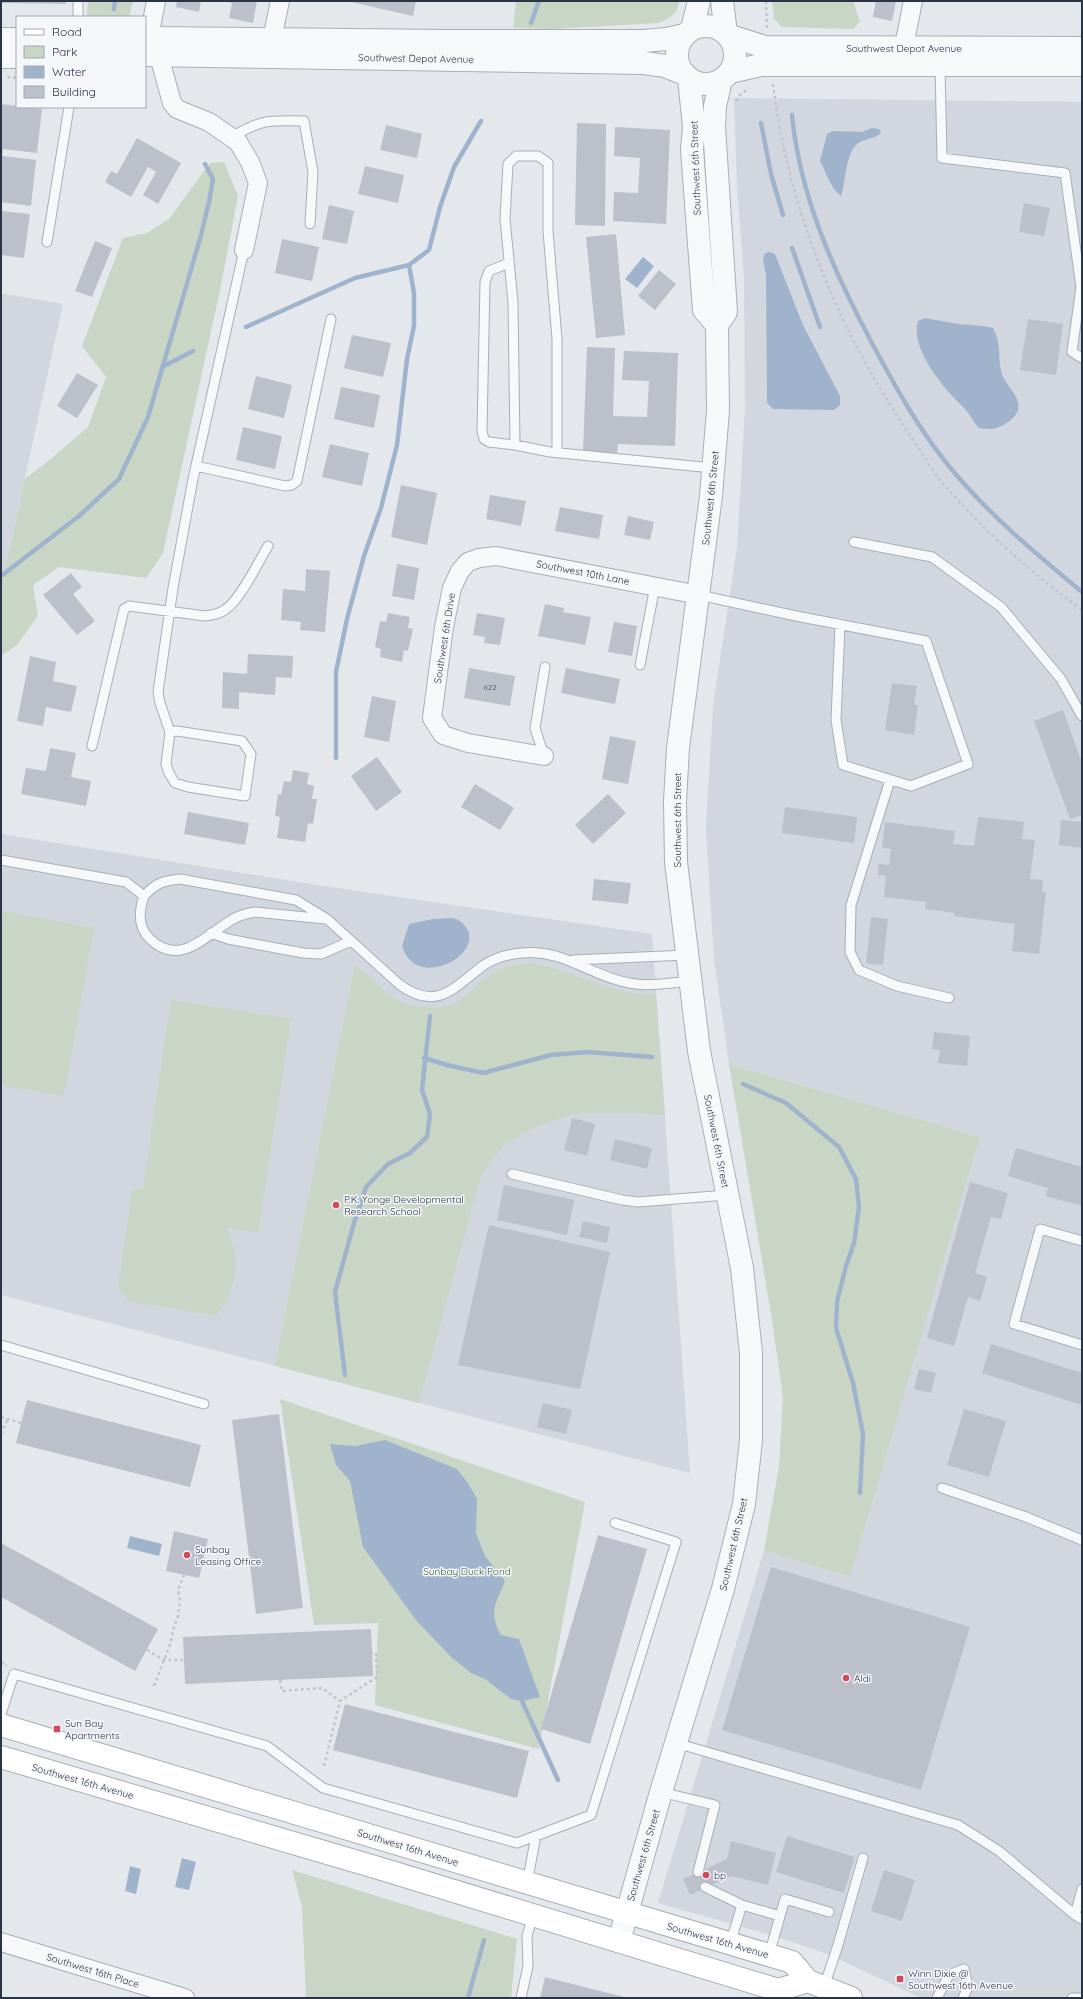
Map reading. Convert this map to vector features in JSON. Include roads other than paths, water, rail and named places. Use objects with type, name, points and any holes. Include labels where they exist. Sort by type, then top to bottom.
[{"type":"main road","name":"Southwest 16th Avenue","points":[[1,1725],[792,1962],[816,1984],[847,1997]]},
{"type":"main road","name":"Southwest 16th Avenue","points":[[1,1757],[385,1870],[619,1941],[778,1994],[816,1984]]},
{"type":"street","points":[[156,1],[151,27],[151,46],[169,95],[177,109],[209,122],[238,142],[250,162],[258,183],[244,250]]},
{"type":"street","points":[[272,39],[280,1]]},
{"type":"street","points":[[687,76],[679,64],[677,51],[680,42],[689,32],[699,1]]},
{"type":"street","points":[[722,1],[727,34],[732,41],[735,57],[725,76]]},
{"type":"street","points":[[902,57],[913,1]]},
{"type":"street","name":"Southwest Depot Avenue","points":[[449,50],[666,39],[707,26],[714,27],[727,34],[765,47],[902,57]]},
{"type":"street","points":[[1,39],[16,38]]},
{"type":"street","points":[[151,46],[272,39],[449,50]]},
{"type":"street","name":"Southwest Depot Avenue","points":[[151,46],[449,50],[654,63],[705,84],[761,65],[940,56],[1082,60]]},
{"type":"street","points":[[1,57],[16,57]]},
{"type":"street","name":"Southwest 6th Street","points":[[687,76],[694,127],[692,149],[704,310],[718,325]]},
{"type":"street","name":"Southwest 6th Street","points":[[619,1941],[661,1792],[723,1589],[744,1504],[751,1440],[751,1353],[742,1268],[699,1052],[686,955],[676,862],[675,801],[678,748],[699,595],[713,468],[718,410],[718,325],[726,312],[714,127],[715,106],[725,76]]},
{"type":"street","name":"Southwest 10th Lane","points":[[468,562],[479,558],[496,556],[699,595]]},
{"type":"street","name":"Southwest 6th Drive","points":[[468,562],[460,571],[452,588],[444,627],[432,718],[443,735],[468,743],[544,756]]},
{"type":"street","name":"Southwest 16th Place","points":[[1,1942],[185,1998]]},
{"type":"lane","points":[[78,1],[78,16]]},
{"type":"lane","points":[[940,56],[942,158],[1065,173],[1081,287],[1072,352],[1082,358]]},
{"type":"lane","points":[[47,242],[70,108]]},
{"type":"lane","points":[[232,137],[260,122],[275,120],[304,121],[313,172],[310,224]]},
{"type":"lane","points":[[515,445],[513,302],[504,218],[508,164],[516,156],[538,156],[548,163],[548,231],[557,339],[557,453]]},
{"type":"lane","points":[[170,732],[177,731],[242,741],[250,754],[245,796],[188,787],[175,783],[166,764],[170,732],[160,703],[158,692],[169,612],[196,466],[244,250]]},
{"type":"lane","points":[[509,263],[489,271],[485,282],[482,431],[484,439],[489,442],[557,453],[713,468]]},
{"type":"lane","points":[[196,466],[284,486],[292,485],[297,481],[331,319]]},
{"type":"lane","points":[[854,542],[932,557],[1001,607],[1060,679],[1082,716]]},
{"type":"lane","points":[[92,746],[124,609],[129,606],[205,616],[218,614],[227,609],[235,600],[268,546]]},
{"type":"lane","points":[[640,665],[655,586]]},
{"type":"lane","points":[[699,595],[840,625],[926,641],[968,764],[910,786],[843,765],[836,720],[840,625]]},
{"type":"lane","points":[[544,756],[535,728],[545,667]]},
{"type":"lane","points":[[890,780],[851,905],[850,952],[859,970],[897,986],[949,998]]},
{"type":"lane","points":[[1,860],[126,882],[144,896]]},
{"type":"lane","points":[[327,919],[255,912],[235,918],[211,933],[196,945],[186,950],[177,951],[156,945],[146,936],[141,926],[139,911],[144,896],[152,887],[163,880],[180,879],[296,900],[327,919],[409,992],[429,998],[451,992],[485,965],[508,955],[534,952],[551,954],[573,960],[587,969],[628,983],[652,985],[690,981]]},
{"type":"lane","points":[[211,933],[228,939],[315,954],[321,954],[351,941]]},
{"type":"lane","points":[[573,960],[686,955]]},
{"type":"lane","points":[[512,1174],[622,1200],[638,1202],[727,1195]]},
{"type":"lane","points":[[1082,1241],[1040,1229],[1014,1324],[1082,1345]]},
{"type":"lane","points":[[1,1345],[204,1404]]},
{"type":"lane","points":[[942,1488],[1026,1517],[1082,1540]]},
{"type":"lane","points":[[1,1714],[14,1674],[267,1746],[323,1788],[517,1843],[591,1815],[676,1542],[615,1523]]},
{"type":"lane","points":[[676,1743],[958,1825],[999,1851],[1078,1917]]},
{"type":"lane","points":[[661,1792],[715,1805],[698,1872]]},
{"type":"lane","points":[[527,1883],[536,1836]]},
{"type":"lane","points":[[816,1984],[838,1945],[862,1858]]},
{"type":"lane","points":[[705,1887],[742,1905],[780,1916]]},
{"type":"lane","points":[[1078,1917],[1082,1889]]},
{"type":"lane","points":[[769,1955],[785,1899],[829,1912]]},
{"type":"lane","points":[[730,1944],[742,1905]]},
{"type":"lane","points":[[521,1998],[528,1966],[527,1936],[533,1915]]},
{"type":"lane","points":[[937,1998],[949,1976],[964,1969],[968,1987],[962,1998]]},
{"type":"lane","points":[[1072,1998],[1082,1998]]},
{"type":"water","points":[[872,128],[879,129],[881,131],[880,134],[859,142],[853,149],[848,162],[841,196],[831,184],[820,161],[827,134],[833,131],[862,132]]},
{"type":"water","points":[[770,252],[775,254],[803,325],[840,396],[840,405],[834,410],[773,409],[767,403],[766,275],[763,259],[765,253]]},
{"type":"water","points":[[643,257],[654,266],[637,288],[625,279]]},
{"type":"water","points":[[925,318],[993,328],[996,333],[1003,377],[1018,402],[1018,408],[1015,415],[1008,422],[995,428],[979,428],[966,410],[939,380],[931,369],[919,344],[917,332],[918,321]]},
{"type":"water","points":[[453,918],[465,926],[469,937],[467,947],[459,957],[447,964],[434,967],[421,966],[410,960],[402,946],[409,924],[433,919]]},
{"type":"water","name":"Sunbay Duck Pond","points":[[385,1440],[457,1469],[468,1483],[477,1499],[476,1533],[485,1556],[505,1581],[496,1602],[494,1613],[497,1627],[501,1635],[519,1639],[540,1697],[522,1701],[511,1699],[485,1679],[471,1673],[451,1657],[416,1620],[363,1547],[350,1481],[336,1465],[330,1444],[355,1446]]},
{"type":"water","points":[[130,1536],[162,1544],[159,1556],[127,1548]]},
{"type":"water","points":[[182,1858],[196,1862],[189,1890],[175,1887]]},
{"type":"water","points":[[130,1866],[141,1869],[136,1894],[125,1891]]},
{"type":"waterway","points":[[114,9],[115,1]]},
{"type":"waterway","points":[[531,23],[539,1]]},
{"type":"waterway","points":[[792,115],[796,145],[811,205],[832,262],[859,318],[908,406],[937,451],[963,483],[995,516],[1082,592]]},
{"type":"waterway","points":[[246,327],[355,278],[409,265],[429,250],[440,207],[454,167],[481,121]]},
{"type":"waterway","points":[[761,123],[771,174],[783,215]]},
{"type":"waterway","points":[[1,576],[79,516],[119,479],[148,417],[200,239],[213,179],[205,164]]},
{"type":"waterway","points":[[792,248],[820,327]]},
{"type":"waterway","points":[[336,758],[336,672],[347,619],[364,556],[381,508],[397,445],[407,359],[414,326],[414,293],[409,265]]},
{"type":"waterway","points":[[162,367],[193,351]]},
{"type":"waterway","points":[[345,1375],[335,1292],[354,1223],[366,1187],[388,1164],[410,1153],[427,1137],[430,1114],[422,1090],[430,1016]]},
{"type":"waterway","points":[[424,1058],[483,1073],[551,1055],[588,1052],[652,1057]]},
{"type":"waterway","points":[[743,1084],[786,1103],[839,1147],[856,1179],[859,1207],[854,1243],[846,1266],[837,1302],[836,1328],[853,1383],[863,1434],[860,1493]]},
{"type":"waterway","points":[[522,1701],[558,1780]]},
{"type":"waterway","points":[[468,1998],[484,1940]]},
{"type":"place","name":"P.K. Yonge Developmental Research School","points":[[336,1205]]},
{"type":"place","name":"Sunbay Leasing Office","points":[[187,1555]]},
{"type":"place","name":"Aldi","points":[[846,1678]]},
{"type":"place","name":"Sun Bay Apartments","points":[[57,1729]]},
{"type":"place","name":"bp","points":[[706,1875]]},
{"type":"place","name":"Winn Dixie @ Southwest 16th Avenue","points":[[900,1979]]}]
